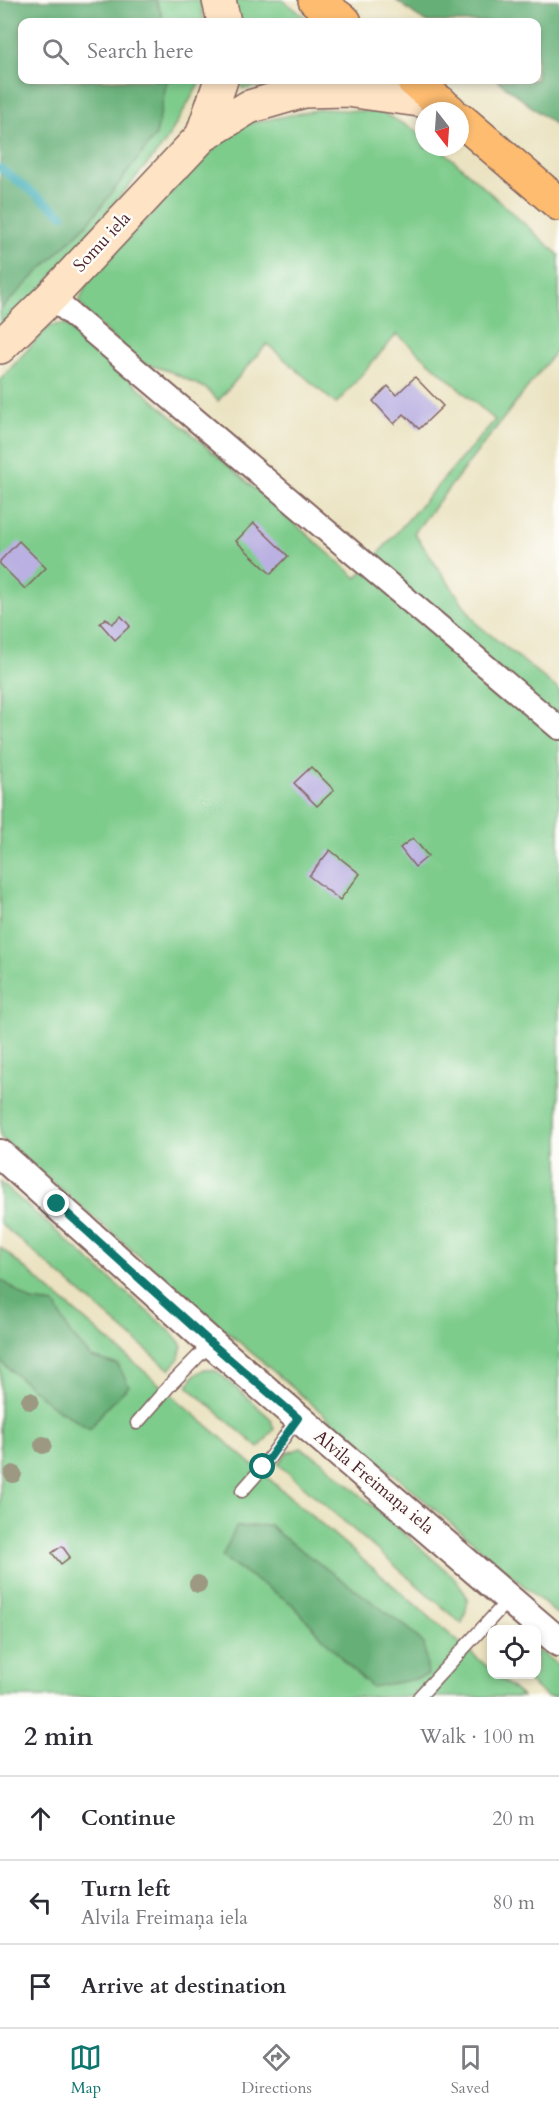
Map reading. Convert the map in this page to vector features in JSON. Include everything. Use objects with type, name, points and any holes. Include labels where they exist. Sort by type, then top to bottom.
[{"type":"main road","points":[[219,0],[223,18]]},
{"type":"main road","points":[[315,0],[340,18]]},
{"type":"main road","points":[[202,136],[220,84]]},
{"type":"main road","points":[[418,84],[439,102]]},
{"type":"main road","points":[[202,136],[249,106],[304,91],[347,90],[415,104]]},
{"type":"main road","points":[[469,127],[559,204]]},
{"type":"main road","name":"Somu iela","points":[[0,347],[51,297],[202,136]]},
{"type":"street","points":[[51,297],[559,728]]},
{"type":"street","name":"Alvila Freimaņa iela","points":[[0,1154],[211,1343],[559,1642]]},
{"type":"lane","points":[[137,1423],[211,1343]]},
{"type":"lane","points":[[242,1491],[263,1467],[298,1418]]},
{"type":"lane","points":[[419,1697],[510,1599]]},
{"type":"green space","points":[[0,0],[156,0],[163,18],[18,18],[18,84],[166,84],[156,135],[90,221],[0,310]]},
{"type":"green space","points":[[156,0],[200,0],[203,18],[163,18]]},
{"type":"green space","points":[[232,0],[283,0],[306,18],[236,18]]},
{"type":"green space","points":[[396,0],[559,0],[559,128],[502,84],[541,84],[541,18],[420,18]]},
{"type":"green space","points":[[166,84],[198,84],[165,143],[46,284],[0,326],[0,310],[90,221],[156,135]]},
{"type":"green space","points":[[240,84],[274,84],[243,89]]},
{"type":"green space","points":[[321,109],[381,112],[415,130],[415,156],[449,156],[559,255],[559,347],[414,533],[477,624],[559,690],[559,1616],[0,1137],[0,380],[50,325],[66,324],[357,578],[495,420],[397,334],[336,404],[267,344],[218,401],[207,389],[169,371],[139,362],[90,316],[79,302],[88,281],[202,160],[241,125]]},
{"type":"green space","points":[[0,1182],[172,1333],[182,1345],[179,1358],[170,1370],[0,1223]]},
{"type":"green space","points":[[0,1247],[487,1667],[487,1679],[501,1679],[523,1697],[0,1697],[0,1361],[55,1408],[90,1429],[105,1409],[128,1386],[118,1365],[91,1357],[69,1332],[55,1304],[31,1301],[0,1279]],"holes":[[[270,1525],[279,1534],[409,1629],[424,1644],[346,1663],[292,1604],[223,1557]]]},
{"type":"green space","points":[[0,1279],[31,1301],[55,1304],[69,1332],[91,1357],[118,1365],[129,1386],[105,1409],[90,1429],[55,1408],[0,1361]]},
{"type":"green space","points":[[204,1369],[217,1371],[270,1418],[274,1429],[259,1448],[187,1386],[194,1376]]},
{"type":"green space","points":[[301,1448],[322,1461],[462,1587],[467,1597],[467,1608],[462,1624],[278,1464],[287,1453]]},
{"type":"green space","points":[[270,1525],[279,1534],[409,1629],[424,1644],[428,1675],[372,1687],[346,1663],[292,1604],[222,1557],[236,1527]]},
{"type":"green space","points":[[541,1652],[559,1666],[559,1697],[547,1697],[526,1679],[541,1679]]},
{"type":"building","points":[[415,377],[443,406],[419,429],[404,414],[394,424],[373,401],[388,386],[396,395]]},
{"type":"building","points":[[254,523],[288,556],[271,574],[236,541]]},
{"type":"building","points":[[19,541],[46,568],[25,589],[0,564],[0,561]]},
{"type":"building","points":[[121,616],[130,626],[115,640],[100,623],[106,618],[112,624]]},
{"type":"building","points":[[311,767],[334,790],[317,806],[294,783]]},
{"type":"building","points":[[413,838],[428,856],[415,867],[400,848]]},
{"type":"building","points":[[330,850],[360,874],[340,900],[309,876]]},
{"type":"building","points":[[62,1546],[70,1557],[61,1564],[52,1553]]},
{"type":"waterway","points":[[0,168],[63,215]]},
{"type":"route","points":[[57,1204],[298,1418],[263,1467]]}]
